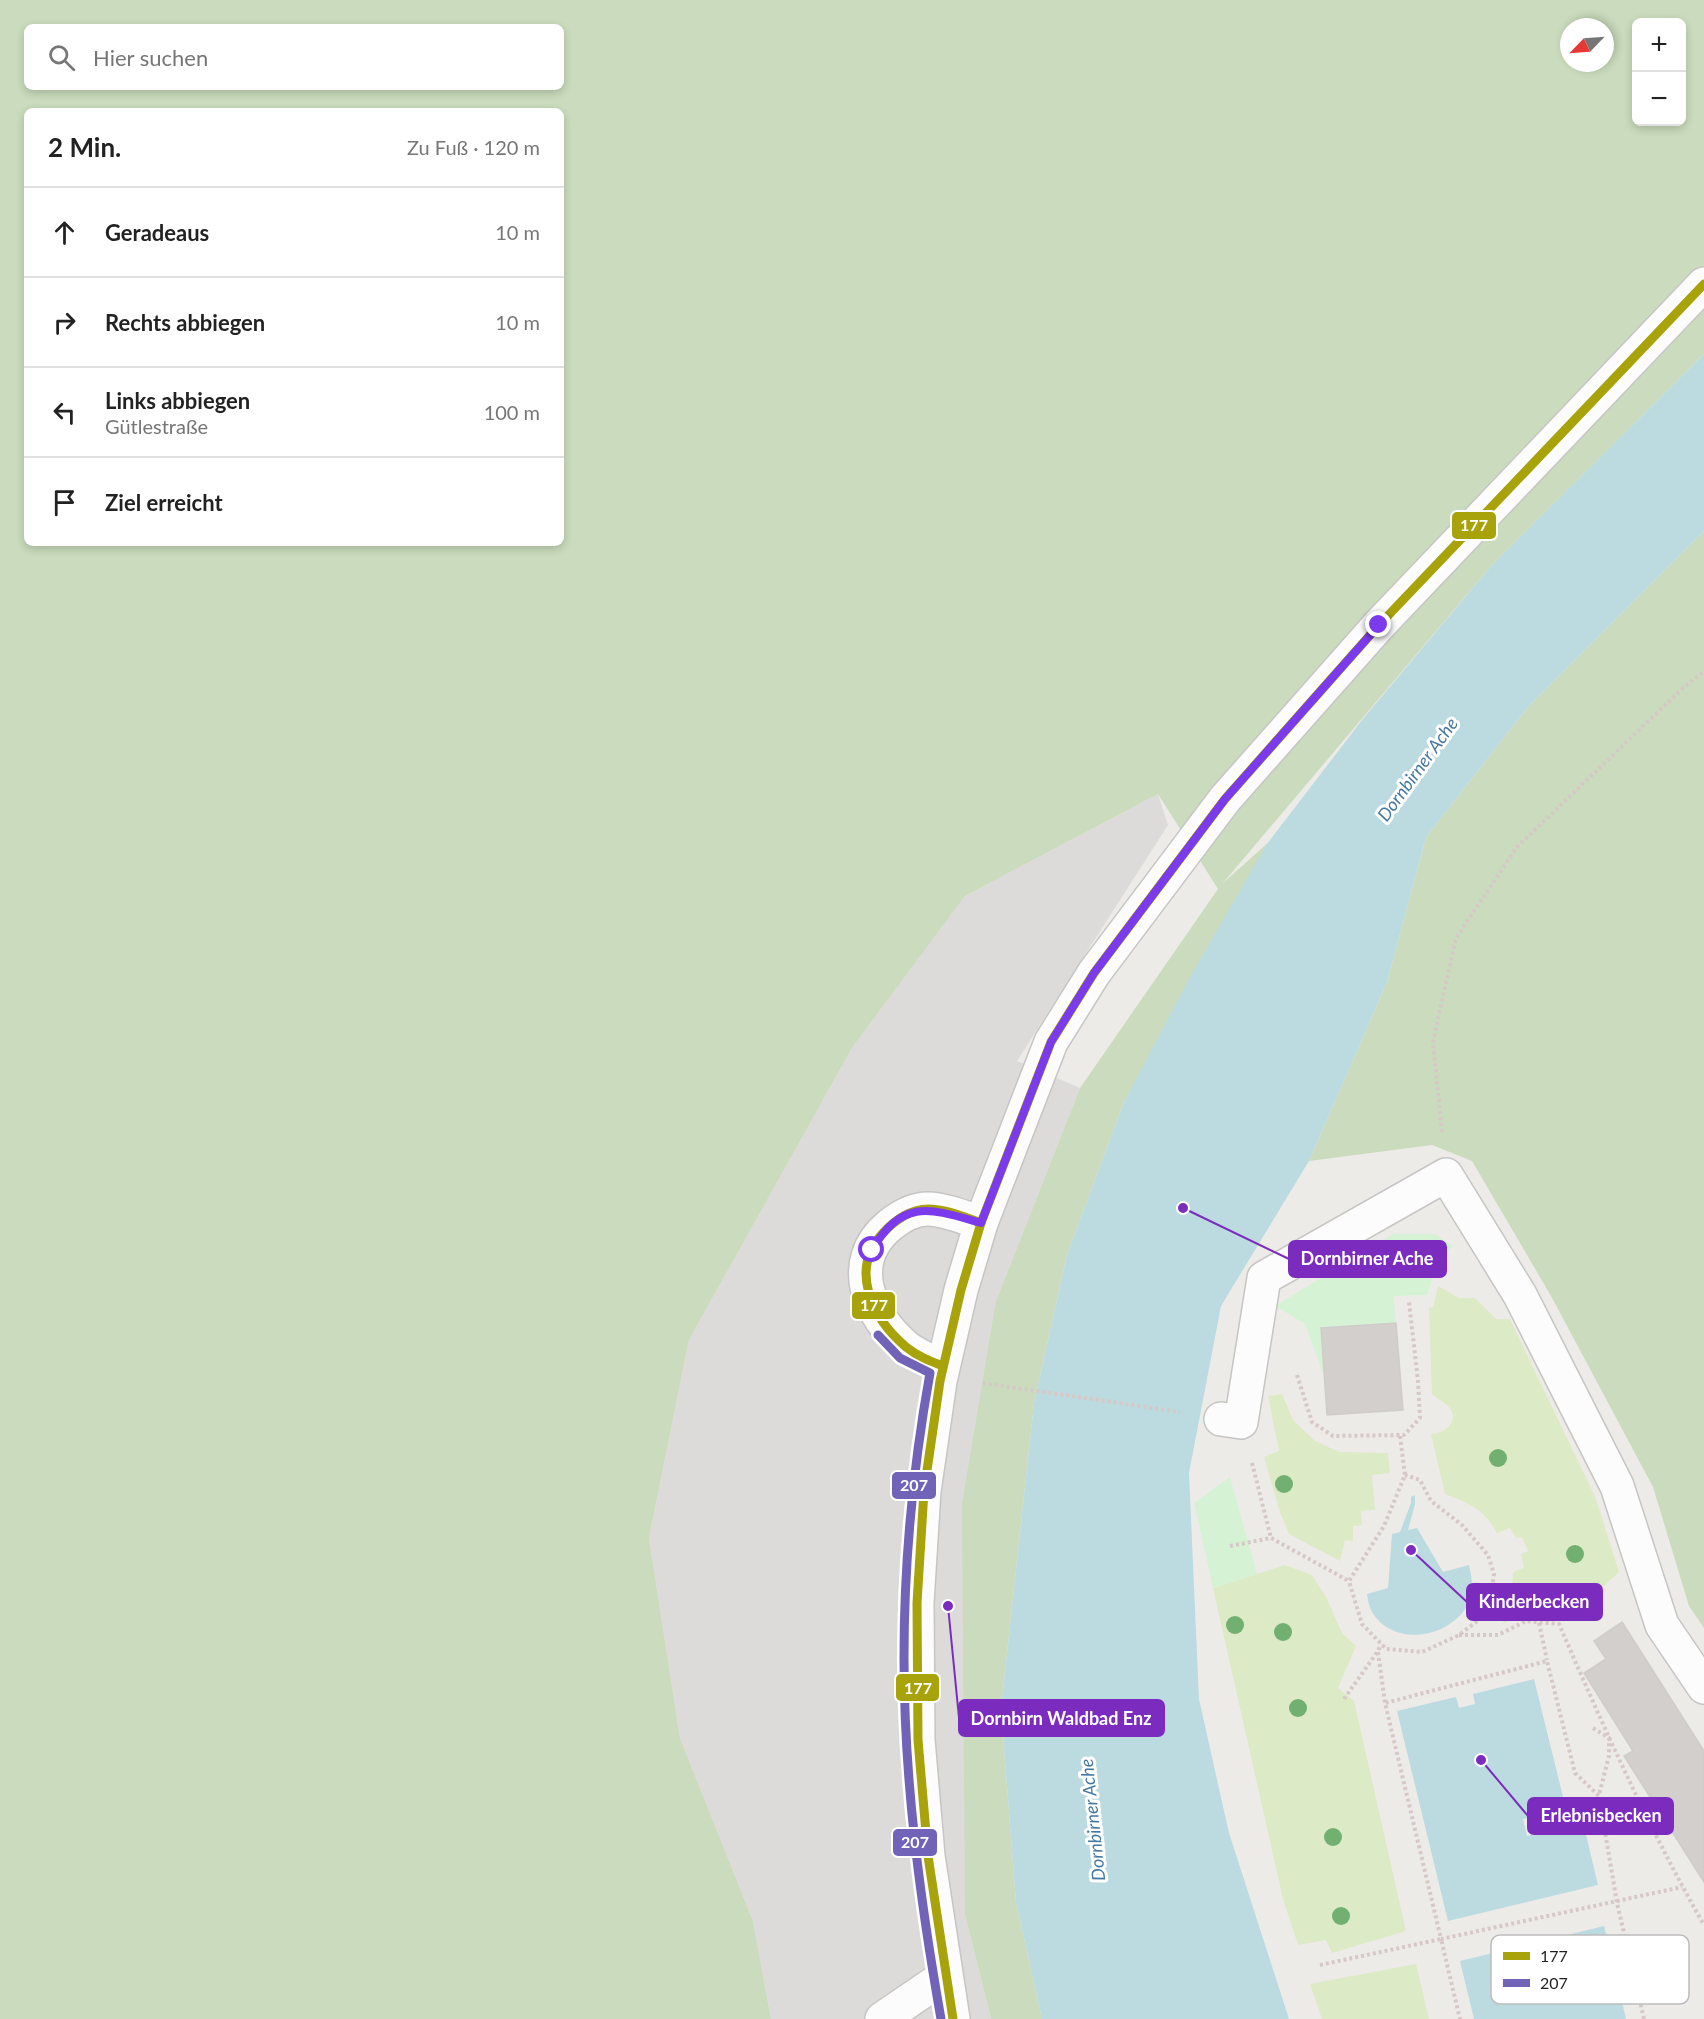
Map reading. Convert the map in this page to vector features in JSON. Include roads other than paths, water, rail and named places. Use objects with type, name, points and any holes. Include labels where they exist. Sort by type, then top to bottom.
[{"type":"street","points":[[953,2019],[927,1847],[918,1740],[917,1603],[924,1491],[943,1366],[961,1290],[981,1223],[1051,1042],[1094,973],[1225,799],[1379,625],[1704,284]]},
{"type":"street","points":[[1221,1419],[1241,1422],[1264,1278],[1446,1175],[1520,1295],[1617,1486],[1662,1625],[1704,1687]]},
{"type":"street","points":[[943,1366],[907,1348],[887,1327],[870,1300],[864,1275],[872,1250],[882,1232],[902,1216],[927,1209],[981,1223]]},
{"type":"street","points":[[882,2019],[945,1976]]},
{"type":"water","name":"Dornbirner Ache","points":[[1704,354],[1704,531],[1528,707],[1426,837],[1387,982],[1309,1161],[1221,1306],[1189,1473],[1199,1699],[1229,1833],[1289,2019],[1042,2019],[1016,1902],[1001,1709],[1034,1403],[1067,1255],[1124,1102],[1190,977],[1267,844],[1362,720],[1492,565]]},
{"type":"water","points":[[1415,1495],[1408,1530],[1417,1528],[1443,1572],[1469,1565],[1472,1588],[1467,1606],[1455,1620],[1434,1632],[1414,1635],[1386,1627],[1371,1610],[1367,1594],[1388,1588],[1392,1534],[1400,1532],[1411,1497]]},
{"type":"water","points":[[1534,1679],[1566,1809],[1523,1819],[1527,1836],[1583,1822],[1598,1885],[1448,1921],[1397,1711],[1456,1697],[1459,1708],[1475,1704],[1473,1694]]},
{"type":"water","points":[[1604,1926],[1606,1935],[1567,1935]]},
{"type":"water","points":[[1491,1953],[1491,2004],[1622,2004],[1626,2019],[1474,2019],[1460,1961]]},
{"type":"place","name":"Dornbirner Ache","points":[[1183,1208]]},
{"type":"place","name":"Kinderbecken","points":[[1411,1550]]},
{"type":"place","name":"Dornbirn Waldbad Enz","points":[[948,1606]]},
{"type":"place","name":"Erlebnisbecken","points":[[1481,1760]]}]
